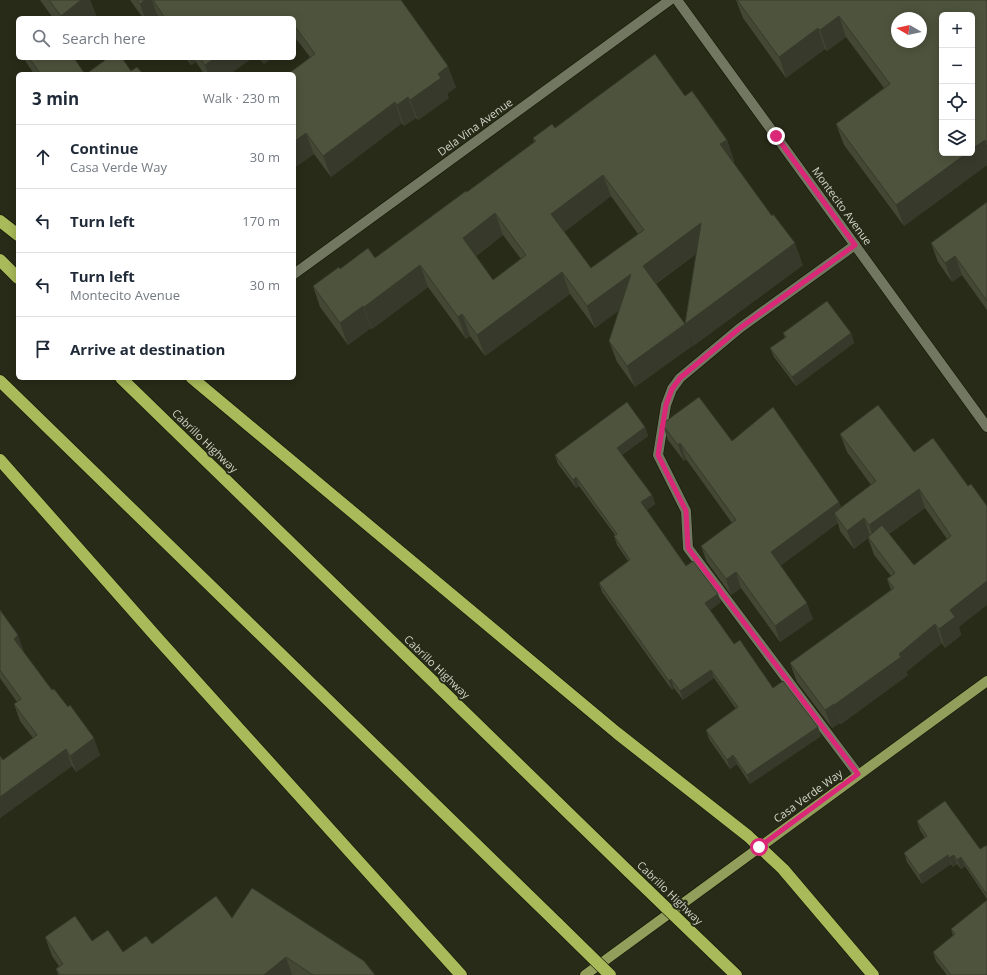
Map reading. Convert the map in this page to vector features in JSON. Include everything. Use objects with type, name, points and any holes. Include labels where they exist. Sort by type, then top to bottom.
[{"type":"highway","points":[[0,221],[16,233]]},
{"type":"highway","points":[[0,260],[16,276]]},
{"type":"highway","name":"Cabrillo Highway","points":[[123,380],[736,975]]},
{"type":"highway","points":[[194,380],[617,733],[735,825],[783,869],[873,975]]},
{"type":"highway","points":[[0,381],[610,975]]},
{"type":"highway","points":[[0,460],[461,975]]},
{"type":"main road","name":"Casa Verde Way","points":[[585,975],[987,681]]},
{"type":"street","name":"Dela Vina Avenue","points":[[296,273],[670,0]]},
{"type":"street","name":"Montecito Avenue","points":[[677,0],[987,427]]},
{"type":"street","points":[[855,245],[740,328],[680,378],[672,389],[666,405],[658,455],[686,511],[688,548],[858,774]]},
{"type":"building","points":[[49,0],[81,0],[61,16]]},
{"type":"building","points":[[137,0],[145,0],[140,4]]},
{"type":"building","points":[[153,0],[401,0],[448,66],[438,74],[441,78],[410,100],[408,97],[397,105],[395,102],[323,156],[306,133],[296,140],[296,72],[291,72],[315,54],[296,28],[296,16],[164,16]]},
{"type":"building","points":[[737,0],[987,0],[987,143],[985,140],[975,147],[975,12],[939,12],[939,156],[963,156],[896,205],[836,124],[890,84],[839,16],[820,30],[818,28],[779,57]]},
{"type":"building","points":[[655,54],[685,96],[692,91],[727,140],[720,144],[772,216],[773,214],[795,243],[685,324],[627,366],[609,341],[631,274],[587,306],[562,272],[477,335],[462,314],[458,317],[420,265],[340,323],[313,286],[339,267],[340,269],[368,248],[375,258],[536,141],[533,138],[552,124],[555,128]],"holes":[[[603,175],[644,230],[591,268],[551,214]],[[495,213],[526,255],[493,280],[463,238]],[[701,223],[685,324],[643,266]]]},
{"type":"building","points":[[30,60],[75,60],[84,72],[40,72]]},
{"type":"building","points":[[105,60],[123,60],[131,71],[137,67],[141,72],[89,72]]},
{"type":"building","points":[[201,60],[212,60],[205,65]]},
{"type":"building","points":[[987,202],[987,301],[955,256],[945,263],[931,243]]},
{"type":"building","points":[[827,301],[851,333],[792,377],[770,348],[786,337],[783,333]]},
{"type":"building","points":[[699,397],[732,441],[773,407],[839,502],[771,552],[807,603],[775,626],[736,572],[726,579],[701,546],[736,520],[680,443],[678,445],[662,424]]},
{"type":"building","points":[[627,402],[645,427],[617,448],[652,495],[641,502],[686,566],[693,561],[718,594],[705,603],[734,644],[740,640],[773,688],[783,681],[818,727],[747,775],[733,755],[727,760],[706,730],[738,707],[711,670],[680,691],[671,679],[669,681],[599,583],[630,560],[614,536],[617,534],[576,477],[573,480],[555,455]]},
{"type":"building","points":[[878,405],[914,452],[933,438],[968,486],[971,484],[987,506],[987,581],[950,610],[955,617],[939,629],[935,624],[899,654],[901,657],[825,710],[790,663],[894,588],[887,579],[895,573],[868,537],[882,525],[914,565],[951,536],[919,489],[869,525],[864,518],[847,531],[834,513],[876,481],[840,434]]},
{"type":"building","points":[[0,610],[18,635],[14,639],[52,690],[54,689],[68,707],[70,705],[94,738],[70,756],[66,749],[0,797],[0,756],[3,760],[37,735],[14,704],[21,699],[0,670]]},
{"type":"building","points":[[945,801],[980,849],[987,845],[987,895],[961,857],[957,860],[954,855],[949,858],[948,855],[919,875],[904,853],[927,836],[917,821]]},
{"type":"building","points":[[252,888],[364,961],[375,975],[313,975],[286,957],[264,975],[60,975],[56,969],[63,964],[45,937],[75,916],[92,941],[108,930],[123,952],[146,936],[152,944],[216,896],[232,918]]},
{"type":"building","points":[[987,900],[987,975],[951,975],[933,952],[955,934],[951,929]]},
{"type":"route","points":[[759,847],[858,774],[688,548],[686,511],[658,455],[666,405],[672,389],[680,378],[740,328],[855,245],[776,136]]}]
